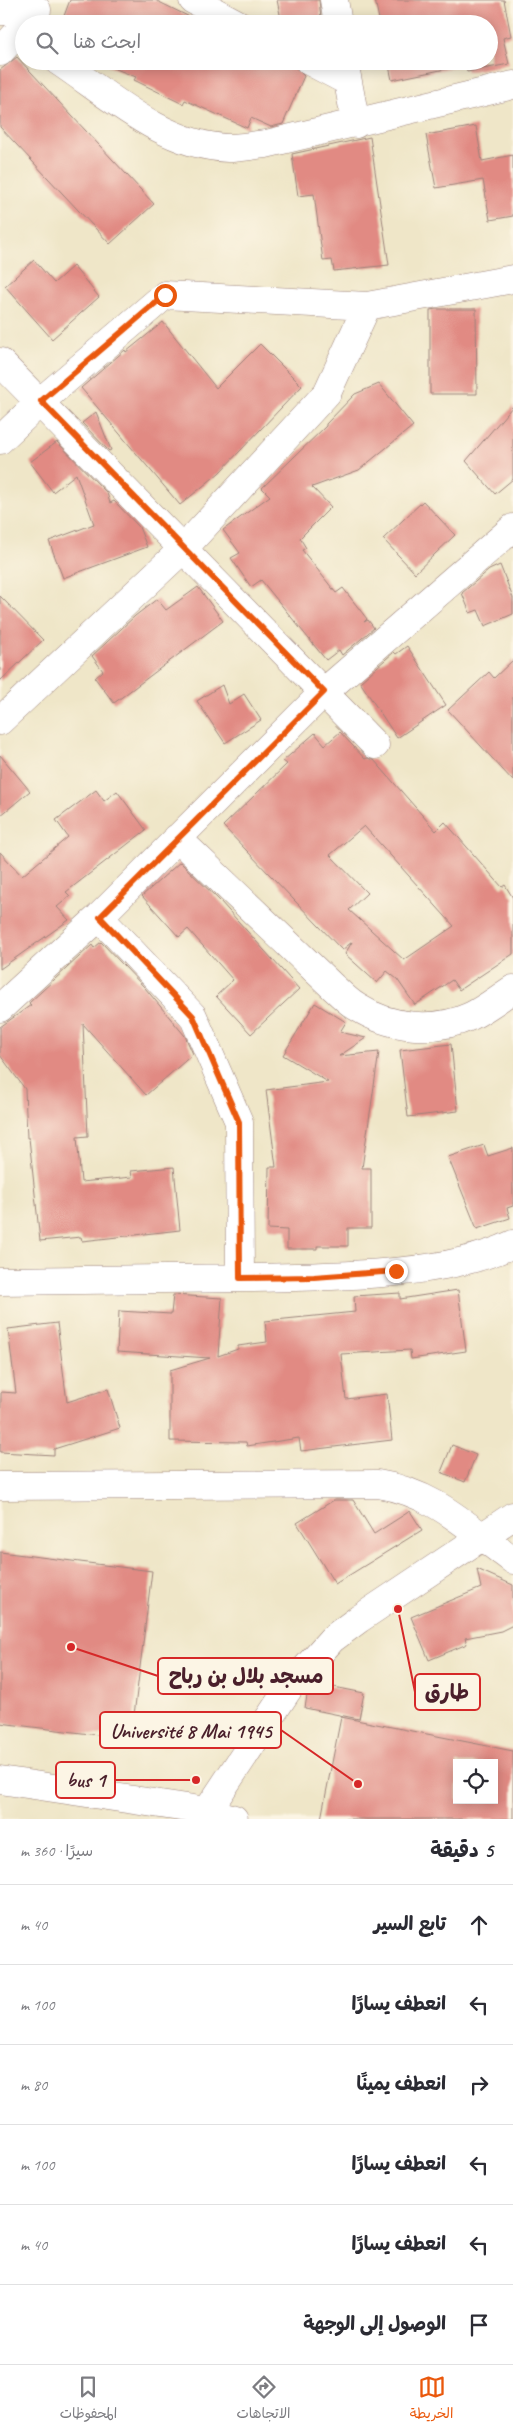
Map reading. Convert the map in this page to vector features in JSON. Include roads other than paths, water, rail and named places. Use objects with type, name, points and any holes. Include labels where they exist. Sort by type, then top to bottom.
[{"type":"street","points":[[193,0],[221,15]]},
{"type":"street","points":[[334,0],[336,15]]},
{"type":"street","points":[[0,11],[15,20]]},
{"type":"street","points":[[72,70],[169,135],[197,144],[228,148],[266,144],[513,85]]},
{"type":"street","points":[[345,71],[356,124]]},
{"type":"street","points":[[0,440],[41,401],[165,295],[367,306],[513,279]]},
{"type":"street","points":[[0,721],[184,548],[327,393],[367,306]]},
{"type":"street","points":[[0,362],[41,401],[375,745]]},
{"type":"street","points":[[0,1008],[100,917],[324,692],[513,528]]},
{"type":"street","points":[[177,838],[333,987],[356,1006],[382,1020],[412,1026],[441,1025],[470,1016],[513,989]]},
{"type":"street","points":[[100,917],[193,1016],[239,1122],[240,1278]]},
{"type":"street","points":[[0,1281],[314,1277],[396,1271],[453,1263],[513,1244]]},
{"type":"street","points":[[0,1486],[378,1484],[402,1488],[428,1499],[513,1560]]},
{"type":"street","points":[[204,1815],[291,1685],[322,1650],[359,1619],[480,1536],[513,1516]]},
{"type":"street","points":[[0,1780],[234,1819]]},
{"type":"place","name":"طارق","points":[[398,1609]]},
{"type":"place","name":"مسجد بلال بن رباح","points":[[71,1647]]},
{"type":"place","name":"bus 1","points":[[196,1780]]},
{"type":"place","name":"Université 8 Mai 1945","points":[[358,1784]]}]
